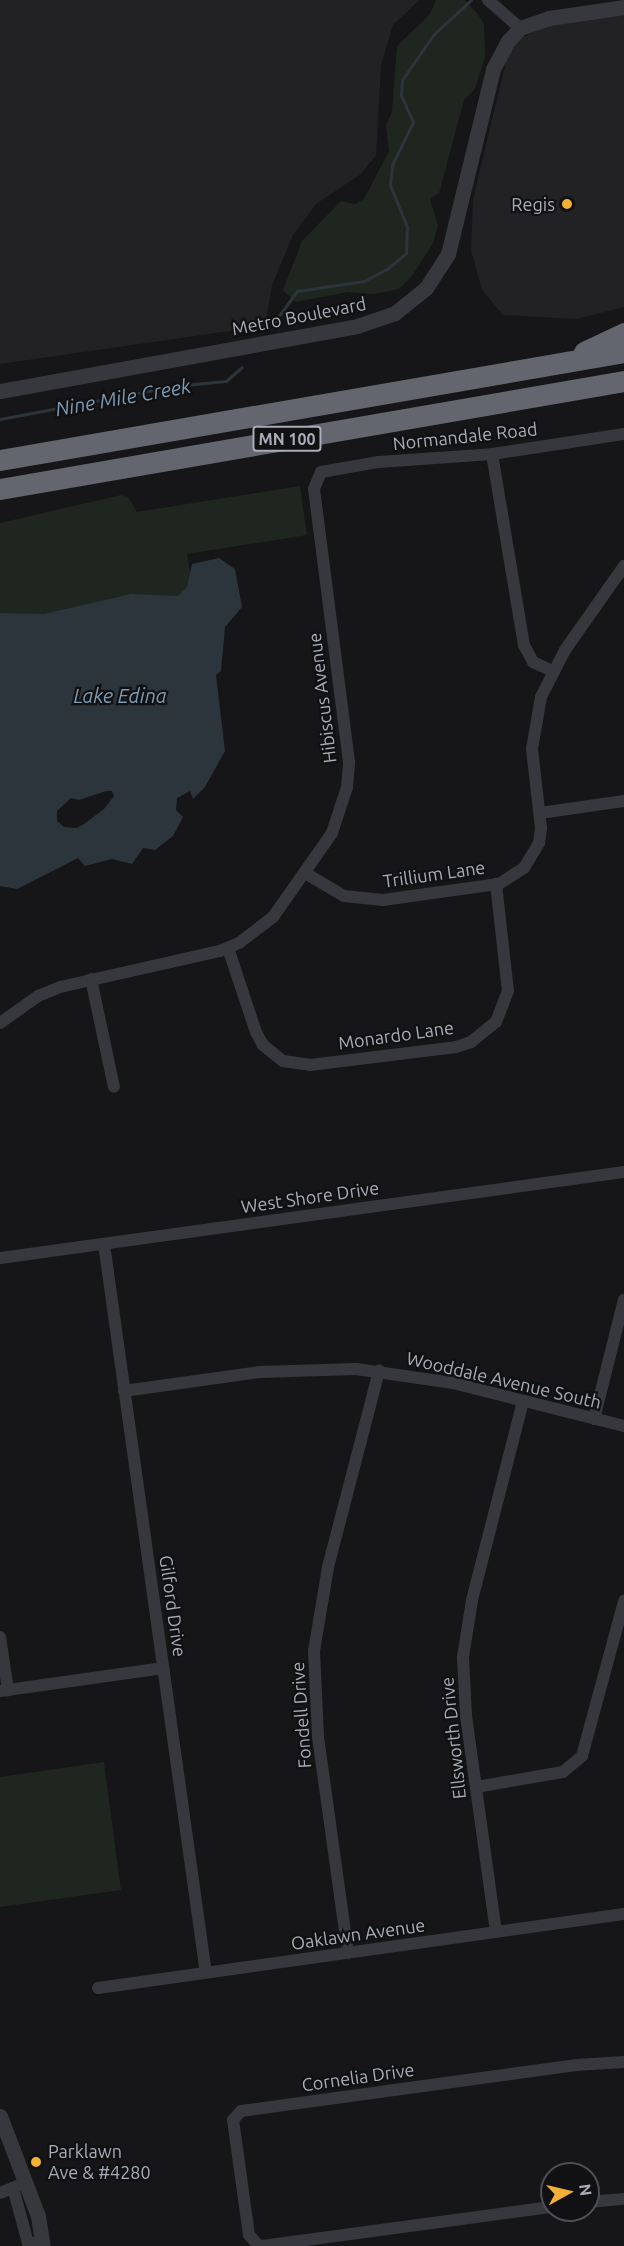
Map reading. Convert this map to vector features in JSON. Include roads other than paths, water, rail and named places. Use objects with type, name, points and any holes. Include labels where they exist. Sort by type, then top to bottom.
[{"type":"highway","points":[[566,361],[624,333]]},
{"type":"highway","name":"MN 100","points":[[0,460],[624,352]]},
{"type":"highway","name":"MN 100","points":[[0,489],[624,381]]},
{"type":"highway","points":[[573,389],[624,394]]},
{"type":"street","points":[[490,2],[520,28],[549,18],[624,7]]},
{"type":"street","name":"Metro Boulevard","points":[[0,391],[376,322],[412,302],[439,272],[448,254],[493,69],[499,54],[520,28]]},
{"type":"street","name":"Normandale Road","points":[[315,481],[331,468],[492,454],[624,434]]},
{"type":"street","points":[[492,454],[524,645],[534,662],[552,671]]},
{"type":"street","name":"Hibiscus Avenue","points":[[0,1023],[38,996],[91,979],[228,948],[273,917],[332,833],[341,811],[349,762],[315,481]]},
{"type":"street","name":"Trillium Lane","points":[[305,873],[327,888],[363,900],[496,884],[512,878],[533,856],[541,828],[532,749],[541,697],[552,671],[624,566]]},
{"type":"street","points":[[540,813],[624,801]]},
{"type":"street","name":"Monardo Lane","points":[[228,948],[262,1045],[283,1061],[310,1065],[456,1047],[471,1042],[496,1022],[508,991],[496,884]]},
{"type":"street","points":[[91,979],[114,1087]]},
{"type":"street","name":"West Shore Drive","points":[[0,1258],[624,1172]]},
{"type":"street","name":"Gilford Drive","points":[[104,1244],[206,1973]]},
{"type":"street","points":[[594,1419],[624,1300]]},
{"type":"street","name":"Wooddale Avenue South","points":[[124,1391],[259,1372],[308,1369],[379,1371],[453,1383],[624,1426]]},
{"type":"street","name":"Fondell Drive","points":[[348,1953],[318,1736],[314,1651],[325,1577],[379,1371]]},
{"type":"street","name":"Ellsworth Drive","points":[[496,1932],[462,1687],[465,1628],[523,1401]]},
{"type":"street","points":[[476,1787],[563,1772],[582,1755],[624,1601]]},
{"type":"street","points":[[0,1637],[4,1691],[163,1668]]},
{"type":"street","name":"Oaklawn Avenue","points":[[98,1988],[624,1914]]},
{"type":"street","name":"Cornelia Drive","points":[[262,2246],[249,2235],[233,2120],[241,2111],[576,2065],[624,2062]]},
{"type":"street","points":[[0,2116],[20,2186],[43,2245]]},
{"type":"street","points":[[0,2193],[20,2186]]},
{"type":"street","points":[[600,2201],[624,2199]]},
{"type":"street","points":[[262,2246],[540,2209]]},
{"type":"water","name":"Lake Edina","points":[[219,558],[235,569],[242,607],[225,627],[221,671],[216,675],[225,751],[205,787],[193,799],[190,791],[177,798],[176,810],[183,817],[173,836],[155,850],[143,848],[132,864],[112,859],[85,866],[78,858],[17,889],[0,886],[0,613],[44,614],[131,594],[178,596],[187,587],[192,564]],"holes":[[[112,791],[114,796],[104,809],[77,828],[64,827],[57,821],[57,811],[71,798],[79,800]]]},
{"type":"waterway","name":"Nine Mile Creek","points":[[273,324],[297,291],[364,281],[387,269],[406,253],[407,227],[390,185],[392,165],[413,122],[401,95],[402,80],[434,34],[471,0]]},
{"type":"waterway","name":"Nine Mile Creek","points":[[0,419],[174,386],[226,381],[242,367]]},
{"type":"place","name":"Regis","points":[[567,204]]},
{"type":"place","name":"Parklawn Ave & #4280","points":[[36,2162]]}]
